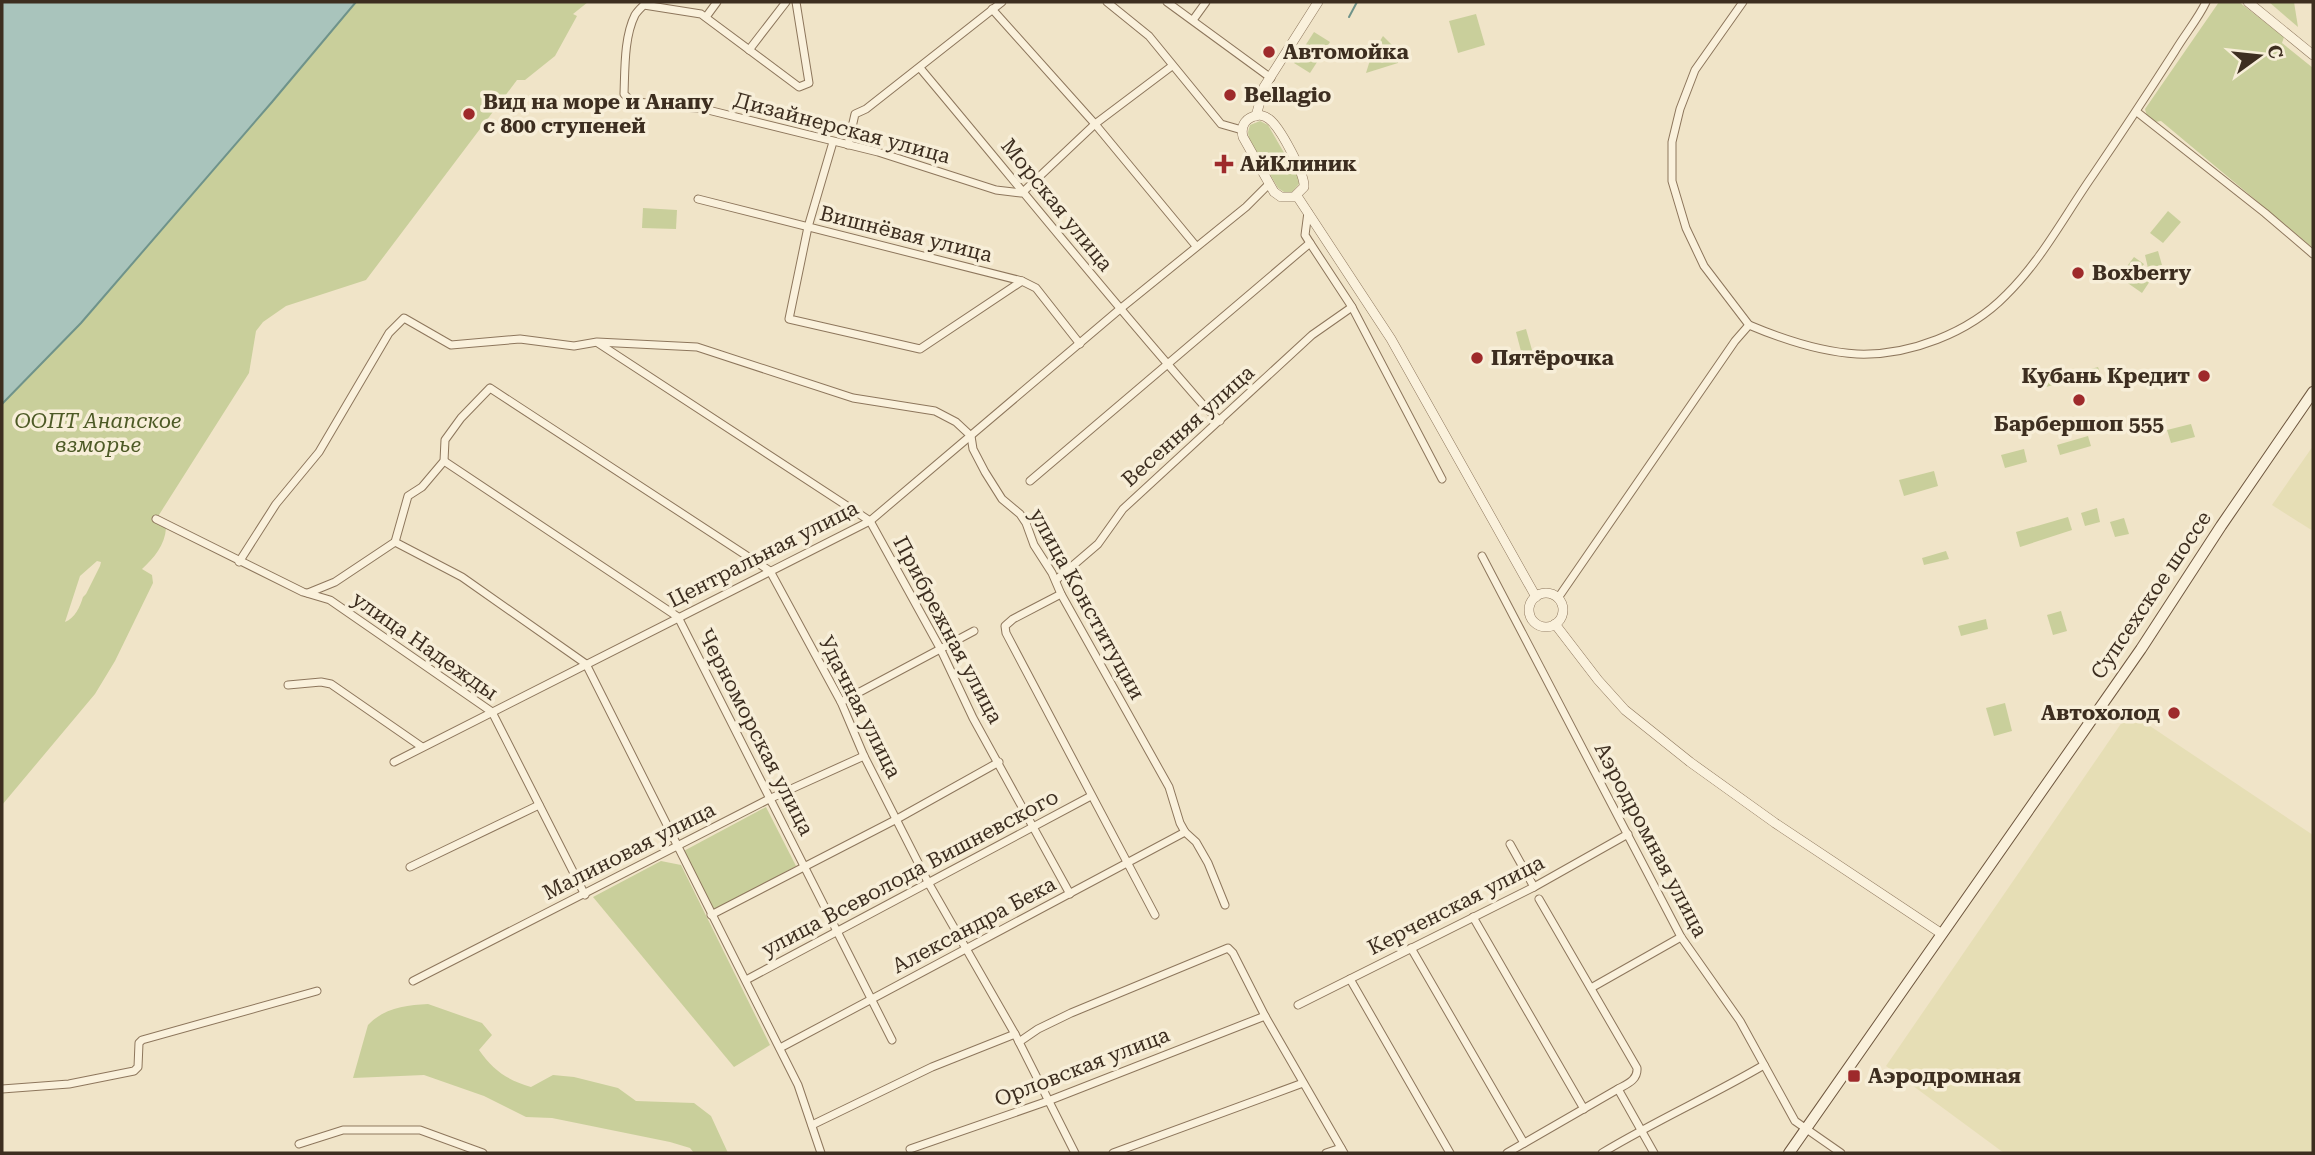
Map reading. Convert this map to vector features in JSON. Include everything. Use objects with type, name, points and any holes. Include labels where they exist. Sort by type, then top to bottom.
[{"type":"main road","name":"Супсехское шоссе","points":[[1789,1153],[2141,649],[2313,392]]},
{"type":"street","points":[[706,17],[717,2]]},
{"type":"street","points":[[749,50],[786,2]]},
{"type":"street","points":[[645,3],[701,13],[799,87],[809,83],[796,2]]},
{"type":"street","points":[[848,145],[855,114],[866,109],[1002,2]]},
{"type":"street","points":[[1107,2],[1149,36],[1221,124],[1242,130]]},
{"type":"street","points":[[1167,2],[1271,78]]},
{"type":"street","points":[[1195,2],[1201,9]]},
{"type":"street","points":[[1193,20],[1206,2]]},
{"type":"street","points":[[1256,116],[1261,94],[1318,2]]},
{"type":"street","points":[[1743,2],[1695,70],[1680,109],[1672,142],[1672,181],[1686,228],[1704,266],[1749,325],[1819,348],[1858,354],[1909,348],[1951,333],[1997,303],[2032,264],[2137,112],[2206,2]]},
{"type":"street","points":[[2248,2],[2313,55]]},
{"type":"street","name":"Дизайнерская улица","points":[[645,3],[636,14],[625,60],[624,94],[629,99],[694,107],[878,152],[996,190],[1021,193],[1024,191]]},
{"type":"street","points":[[992,9],[1095,124],[1196,246]]},
{"type":"street","points":[[1024,191],[1095,124],[1172,65]]},
{"type":"street","name":"Морская улица","points":[[919,68],[1024,191],[1119,309],[1220,421]]},
{"type":"street","points":[[2137,112],[2265,212],[2313,254]]},
{"type":"street","points":[[1256,116],[1264,116],[1272,121],[1301,170],[1305,184],[1297,196],[1282,197],[1274,192],[1244,141],[1242,130],[1247,120],[1256,116]]},
{"type":"street","points":[[833,142],[808,227],[789,319],[920,349],[1022,281]]},
{"type":"street","name":"Центральная улица","points":[[394,762],[870,521],[1119,309],[1246,207],[1269,184]]},
{"type":"street","points":[[1297,196],[1403,359],[1536,597]]},
{"type":"street","name":"Вишнёвая улица","points":[[698,199],[1022,281],[1036,288],[1080,344]]},
{"type":"street","points":[[1308,212],[1306,235],[1310,243],[1352,307],[1442,479]]},
{"type":"street","points":[[1030,481],[1310,243]]},
{"type":"street","name":"Весенняя улица","points":[[1056,580],[1098,544],[1123,509],[1312,335],[1352,307]]},
{"type":"street","points":[[239,562],[276,504],[319,452],[389,333],[404,318],[451,345],[520,339],[573,345],[597,342],[697,347],[853,398],[935,411],[956,422],[971,436]]},
{"type":"street","points":[[1558,598],[1735,341],[1749,325]]},
{"type":"street","name":"Прибрежная улица","points":[[597,342],[870,521],[940,648],[973,718],[1070,894]]},
{"type":"street","name":"Удачная улица","points":[[444,461],[445,440],[461,418],[490,388],[770,571],[841,702],[864,756],[929,884],[1017,1038],[1075,1153]]},
{"type":"street","name":"улица Конституции","points":[[971,436],[973,449],[985,472],[1002,499],[1020,514],[1026,523],[1034,545],[1056,580],[1061,594],[1169,787],[1180,823],[1196,842],[1225,905]]},
{"type":"street","points":[[309,593],[335,582],[395,542],[408,496],[422,487],[444,461]]},
{"type":"street","name":"Черноморская улица","points":[[444,461],[678,617],[892,1040]]},
{"type":"street","name":"улица Надежды","points":[[156,519],[303,592],[330,600],[492,712],[584,895]]},
{"type":"street","points":[[395,542],[462,577],[586,664],[798,1085],[821,1153]]},
{"type":"street","name":"Аэродромная улица","points":[[1482,556],[1681,937],[1740,1021],[1794,1121],[1841,1153]]},
{"type":"street","points":[[1546,593],[1558,598],[1563,610],[1555,624],[1545,627],[1534,622],[1529,609],[1536,597],[1546,593]]},
{"type":"street","points":[[1061,594],[1013,619],[1006,626],[1006,634],[1155,915]]},
{"type":"street","points":[[1555,624],[1625,710],[1690,762],[1775,823],[1942,934]]},
{"type":"street","points":[[841,702],[974,631]]},
{"type":"street","points":[[288,685],[321,682],[331,684],[422,747]]},
{"type":"street","name":"Малиновая улица","points":[[413,981],[769,799],[864,756]]},
{"type":"street","points":[[711,915],[897,819],[999,762]]},
{"type":"street","name":"улица Всеволода Вишневского","points":[[746,981],[1091,796]]},
{"type":"street","points":[[410,867],[539,805]]},
{"type":"street","name":"Александра Бека","points":[[780,1048],[1185,832]]},
{"type":"street","name":"Керченская улица","points":[[1298,1005],[1534,887],[1628,834]]},
{"type":"street","points":[[1510,844],[1534,887]]},
{"type":"street","points":[[1507,1153],[1634,1080],[1637,1074],[1637,1068],[1539,899]]},
{"type":"street","points":[[1473,917],[1584,1109]]},
{"type":"street","points":[[1591,988],[1681,937]]},
{"type":"street","points":[[812,1125],[932,1068],[1017,1038],[1228,948],[1343,1151],[1326,1153]]},
{"type":"street","points":[[1411,948],[1524,1143]]},
{"type":"street","points":[[1350,979],[1450,1153]]},
{"type":"street","points":[[2,1089],[69,1084],[134,1070],[138,1067],[139,1043],[142,1040],[317,991]]},
{"type":"street","name":"Орловская улица","points":[[910,1149],[1048,1101],[1265,1016]]},
{"type":"street","points":[[1602,1153],[1764,1065]]},
{"type":"street","points":[[1113,1153],[1303,1083]]},
{"type":"street","points":[[1618,1089],[1654,1153]]},
{"type":"street","points":[[299,1144],[343,1130],[420,1130],[483,1153]]},
{"type":"shaded area","points":[[2313,446],[2313,531],[2272,505]]},
{"type":"shaded area","points":[[2129,712],[2313,835],[2313,1153],[2004,1153],[1886,1066]]},
{"type":"green space","name":"ООПТ Анапское взморье","points":[[352,2],[588,2],[573,14],[577,16],[555,56],[525,80],[517,80],[366,280],[286,306],[263,322],[256,331],[249,373],[157,518],[159,524],[166,528],[164,540],[155,556],[142,569],[152,575],[153,583],[115,661],[95,694],[2,805],[2,395]],"holes":[[[97,561],[101,562],[77,612],[65,622],[80,576]]]},
{"type":"green space","points":[[2219,2],[2239,2],[2284,37],[2282,43],[2313,68],[2313,248],[2161,121],[2155,122],[2147,116],[2145,109]]},
{"type":"green space","points":[[2269,2],[2294,2],[2298,27]]},
{"type":"green space","points":[[1476,14],[1485,45],[1458,53],[1449,21]]},
{"type":"green space","points":[[1314,32],[1330,42],[1310,73],[1294,63]]},
{"type":"green space","points":[[1383,36],[1395,48],[1398,63],[1366,73],[1372,54]]},
{"type":"green space","points":[[1260,121],[1268,125],[1298,177],[1299,184],[1292,192],[1284,192],[1278,188],[1249,139],[1250,125]]},
{"type":"green space","points":[[643,208],[677,210],[676,229],[642,228]]},
{"type":"green space","points":[[2168,211],[2181,222],[2163,243],[2150,233]]},
{"type":"green space","points":[[2158,251],[2162,265],[2148,268],[2145,255]]},
{"type":"green space","points":[[2134,257],[2144,264],[2138,273],[2150,281],[2142,293],[2119,277]]},
{"type":"green space","points":[[1526,329],[1534,357],[1523,359],[1516,332]]},
{"type":"green space","points":[[2098,367],[2100,372],[2039,389],[2038,384]]},
{"type":"green space","points":[[2191,424],[2195,437],[2171,443],[2167,430]]},
{"type":"green space","points":[[2088,436],[2091,446],[2060,455],[2057,445]]},
{"type":"green space","points":[[2024,449],[2027,462],[2005,468],[2001,455]]},
{"type":"green space","points":[[1934,471],[1938,486],[1904,496],[1899,480]]},
{"type":"green space","points":[[2097,508],[2100,522],[2085,526],[2081,513]]},
{"type":"green space","points":[[2068,517],[2072,530],[2020,547],[2016,532]]},
{"type":"green space","points":[[2124,518],[2129,534],[2115,537],[2110,522]]},
{"type":"green space","points":[[1946,551],[1949,559],[1924,565],[1922,558]]},
{"type":"green space","points":[[2061,611],[2067,631],[2053,635],[2047,615]]},
{"type":"green space","points":[[1986,619],[1988,629],[1961,636],[1958,626]]},
{"type":"green space","points":[[2005,703],[2012,731],[1994,736],[1986,708]]},
{"type":"green space","points":[[766,807],[796,866],[713,912],[680,853]]},
{"type":"green space","points":[[661,861],[681,865],[770,1045],[734,1067],[593,897]]},
{"type":"green space","points":[[428,1004],[482,1023],[492,1035],[479,1050],[495,1069],[515,1081],[531,1087],[553,1075],[574,1077],[618,1088],[636,1101],[694,1103],[711,1116],[728,1153],[694,1153],[690,1148],[670,1142],[552,1118],[526,1117],[484,1096],[424,1075],[353,1078],[368,1025],[374,1019],[396,1009]]},
{"type":"water","points":[[2,2],[356,2],[81,323],[2,404]]},
{"type":"waterway","points":[[1349,17],[1357,2]]},
{"type":"place","name":"Автомойка","points":[[1269,52]]},
{"type":"place","name":"Bellagio","points":[[1230,95]]},
{"type":"place","name":"Вид на море и Анапу с 800 ступеней","points":[[469,114]]},
{"type":"place","name":"АйКлиник","points":[[1224,164]]},
{"type":"place","name":"Boxberry","points":[[2078,273]]},
{"type":"place","name":"Пятёрочка","points":[[1477,358]]},
{"type":"place","name":"Кубань Кредит","points":[[2204,376]]},
{"type":"place","name":"Барбершоп 555","points":[[2079,400]]},
{"type":"place","name":"Автохолод","points":[[2174,713]]},
{"type":"place","name":"Аэродромная","points":[[1854,1076]]}]
